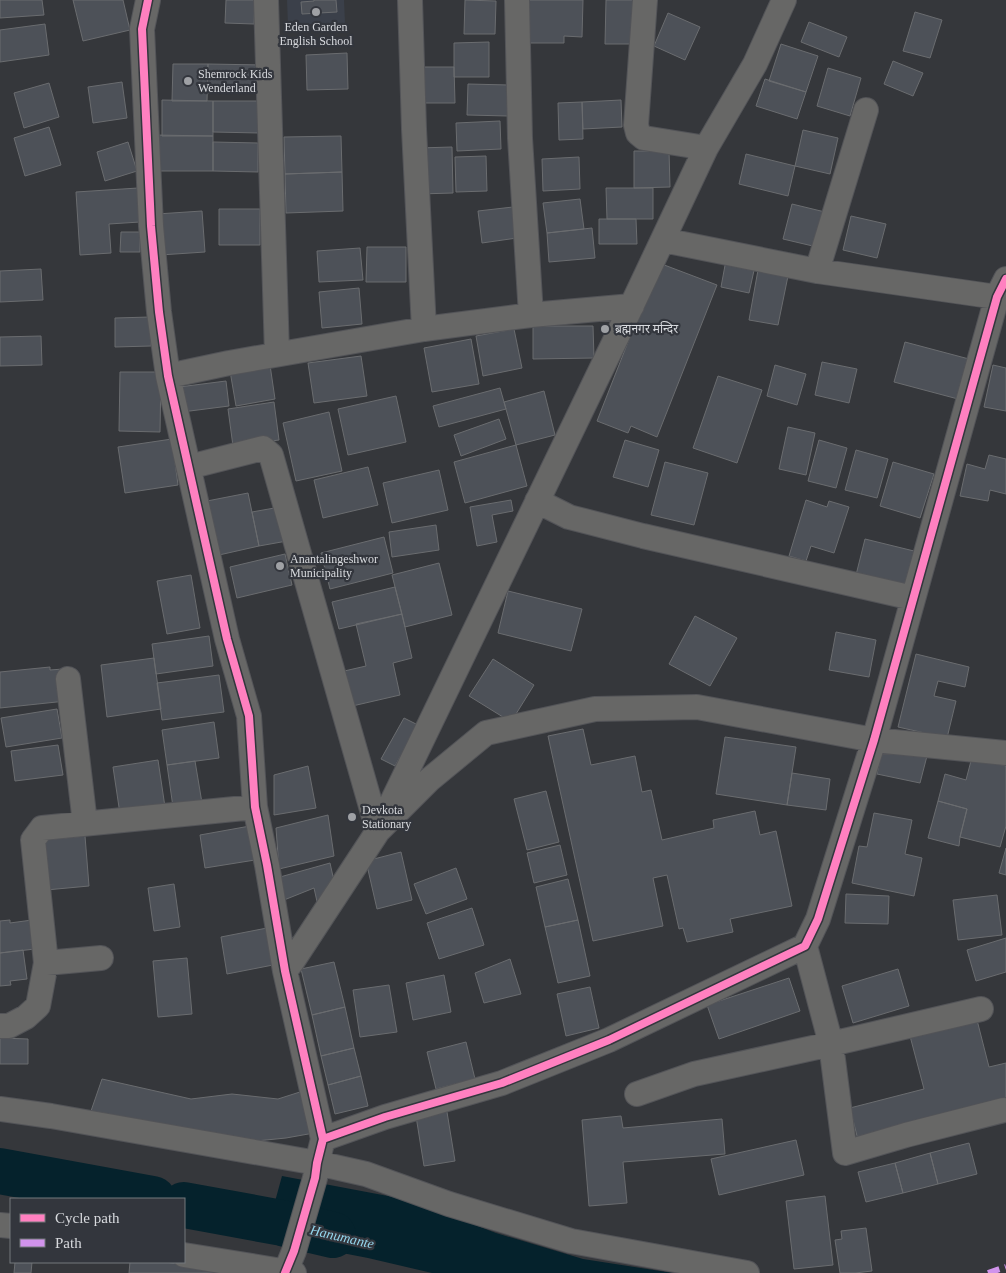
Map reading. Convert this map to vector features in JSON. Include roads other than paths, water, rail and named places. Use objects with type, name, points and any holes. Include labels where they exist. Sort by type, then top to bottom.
[{"type":"street","points":[[148,0],[142,29],[150,214],[158,312],[168,376],[188,467],[227,639],[249,716],[255,807],[285,970],[323,1139],[289,1267],[185,1254]]},
{"type":"street","points":[[266,0],[277,354]]},
{"type":"street","points":[[410,0],[424,329]]},
{"type":"street","points":[[517,0],[520,138],[531,315]]},
{"type":"street","points":[[645,0],[636,125],[638,132],[644,138],[706,148]]},
{"type":"street","points":[[285,970],[378,831],[632,306],[706,148],[755,64],[784,0]]},
{"type":"street","points":[[817,271],[866,110]]},
{"type":"street","points":[[323,1139],[385,1117],[502,1083],[609,1040],[805,946],[818,919],[874,740],[1001,288],[817,271],[663,240]]},
{"type":"street","points":[[168,376],[277,354],[424,329],[531,315],[632,306]]},
{"type":"street","points":[[188,467],[263,448],[271,455],[378,831]]},
{"type":"street","points":[[537,501],[569,517],[913,598]]},
{"type":"street","points":[[68,679],[85,823]]},
{"type":"street","points":[[378,831],[429,780],[486,733],[595,709],[697,707],[874,740],[1006,753]]},
{"type":"street","points":[[0,1026],[9,1026],[26,1017],[38,1006],[46,963],[33,840],[42,828],[255,807]]},
{"type":"street","points":[[805,946],[831,1044],[845,1153],[1004,1110]]},
{"type":"street","points":[[46,963],[101,958]]},
{"type":"street","points":[[637,1094],[694,1074],[981,1009]]},
{"type":"street","points":[[0,1109],[51,1116],[316,1170],[366,1174],[449,1204],[571,1241],[746,1273]]},
{"type":"water","points":[[282,1176],[409,1200],[496,1233],[583,1259],[673,1273],[432,1273],[368,1258],[265,1238]]},
{"type":"waterway","name":"Hanumante","points":[[0,1171],[148,1198]]},
{"type":"waterway","name":"Hanumante","points":[[185,1205],[282,1223],[333,1235]]},
{"type":"place","name":"Eden Garden English School","points":[[316,12]]},
{"type":"place","name":"Shemrock Kids Wenderland","points":[[188,81]]},
{"type":"place","name":"ब्रह्मनगर मन्दिर","points":[[605,329]]},
{"type":"place","name":"Anantalingeshwor Municipality","points":[[280,566]]},
{"type":"place","name":"Devkota Stationary","points":[[352,817]]}]
